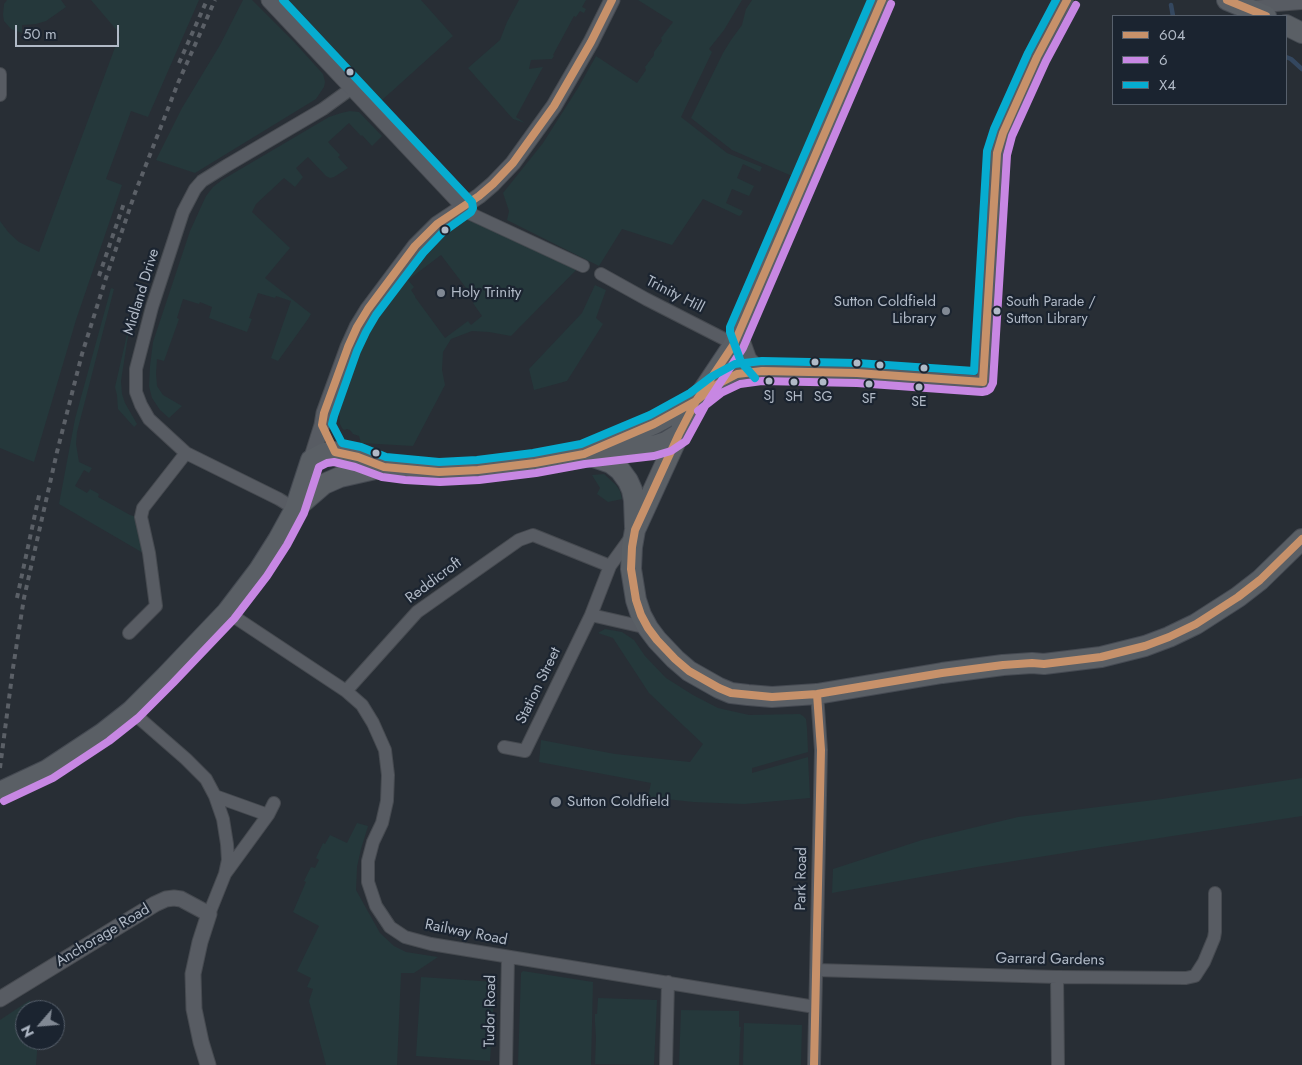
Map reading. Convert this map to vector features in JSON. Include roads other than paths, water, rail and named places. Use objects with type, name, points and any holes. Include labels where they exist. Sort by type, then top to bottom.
[{"type":"main road","points":[[635,530],[696,400],[737,337],[882,0]]},
{"type":"main road","points":[[1235,4],[1263,15]]},
{"type":"main road","points":[[1287,26],[1302,33]]},
{"type":"main road","points":[[584,454],[654,424],[696,400]]},
{"type":"main road","points":[[4,791],[47,770],[104,733],[131,711],[227,612],[278,540],[295,509],[309,463],[324,453],[335,452],[358,457],[384,467],[439,472],[478,470],[653,446],[666,442],[679,434]]},
{"type":"main road","points":[[584,454],[611,463],[620,470],[632,490],[635,530],[631,569],[636,600],[648,628],[664,649],[689,671],[731,693],[772,697],[817,694],[942,673],[1020,663],[1044,664],[1101,657],[1145,646],[1196,624],[1238,597],[1260,580],[1302,539]]},
{"type":"main road","points":[[295,509],[332,481],[384,467]]},
{"type":"street","points":[[268,0],[471,214],[583,266]]},
{"type":"street","points":[[322,425],[341,470],[332,481],[315,478],[311,473],[309,463],[322,425],[324,413],[357,327],[368,309],[415,246],[437,224],[479,196],[513,163],[554,106],[591,42],[612,0]]},
{"type":"street","points":[[696,400],[716,385],[737,374],[762,371],[857,373],[983,382],[997,153],[1003,133],[1037,57],[1067,0]]},
{"type":"street","points":[[1235,4],[1302,3]]},
{"type":"street","points":[[0,74],[0,95]]},
{"type":"street","name":"Midland Drive","points":[[295,509],[279,499],[186,453],[149,419],[136,392],[136,369],[149,317],[183,212],[195,189],[202,181],[323,108],[352,88]]},
{"type":"street","name":"Trinity Hill","points":[[601,274],[646,299],[737,337]]},
{"type":"street","points":[[737,337],[750,358],[762,371]]},
{"type":"street","points":[[129,634],[156,606],[149,553],[141,517],[143,508],[186,453]]},
{"type":"street","name":"Station Street","points":[[504,747],[525,751],[591,615],[610,566],[635,530]]},
{"type":"street","name":"Reddicroft","points":[[346,691],[417,612],[518,540],[533,535],[610,566]]},
{"type":"street","name":"Railway Road","points":[[227,612],[346,691],[362,705],[373,723],[385,750],[388,775],[387,801],[382,823],[373,842],[368,861],[368,882],[376,906],[390,926],[405,937],[431,944],[508,957],[815,1006]]},
{"type":"street","points":[[591,615],[648,628]]},
{"type":"street","name":"Park Road","points":[[814,1065],[821,750],[817,694]]},
{"type":"street","points":[[131,711],[206,779],[215,796],[223,819],[228,860],[225,874],[200,942],[193,974],[194,1009],[208,1065]]},
{"type":"street","points":[[215,796],[268,815]]},
{"type":"street","points":[[225,874],[268,815],[274,803]]},
{"type":"street","name":"Garrard Gardens","points":[[816,970],[1186,978],[1195,976],[1204,962],[1216,932],[1215,892]]},
{"type":"street","name":"Anchorage Road","points":[[0,999],[155,904],[174,898],[181,899],[209,914]]},
{"type":"street","name":"Tudor Road","points":[[506,1065],[508,957]]},
{"type":"street","points":[[1056,976],[1058,1065]]},
{"type":"street","points":[[666,1065],[668,982]]},
{"type":"waterway","points":[[1171,5],[1173,15]]},
{"type":"waterway","points":[[1287,57],[1302,69]]},
{"type":"railway","points":[[179,63],[207,0]]},
{"type":"railway","points":[[0,768],[24,598],[57,452],[82,354],[135,193],[178,83],[215,0]]},
{"type":"railway","points":[[99,276],[124,203]]},
{"type":"railway","points":[[17,598],[40,491]]},
{"type":"place","name":"Holy Trinity","points":[[441,293]]},
{"type":"place","name":"Sutton Coldfield Library","points":[[946,311]]},
{"type":"place","name":"South Parade / Sutton Library","points":[[997,311]]},
{"type":"place","name":"SJ","points":[[769,381]]},
{"type":"place","name":"SH","points":[[794,382]]},
{"type":"place","name":"SG","points":[[823,382]]},
{"type":"place","name":"SF","points":[[869,384]]},
{"type":"place","name":"SE","points":[[919,387]]},
{"type":"place","name":"Sutton Coldfield","points":[[556,802]]}]
